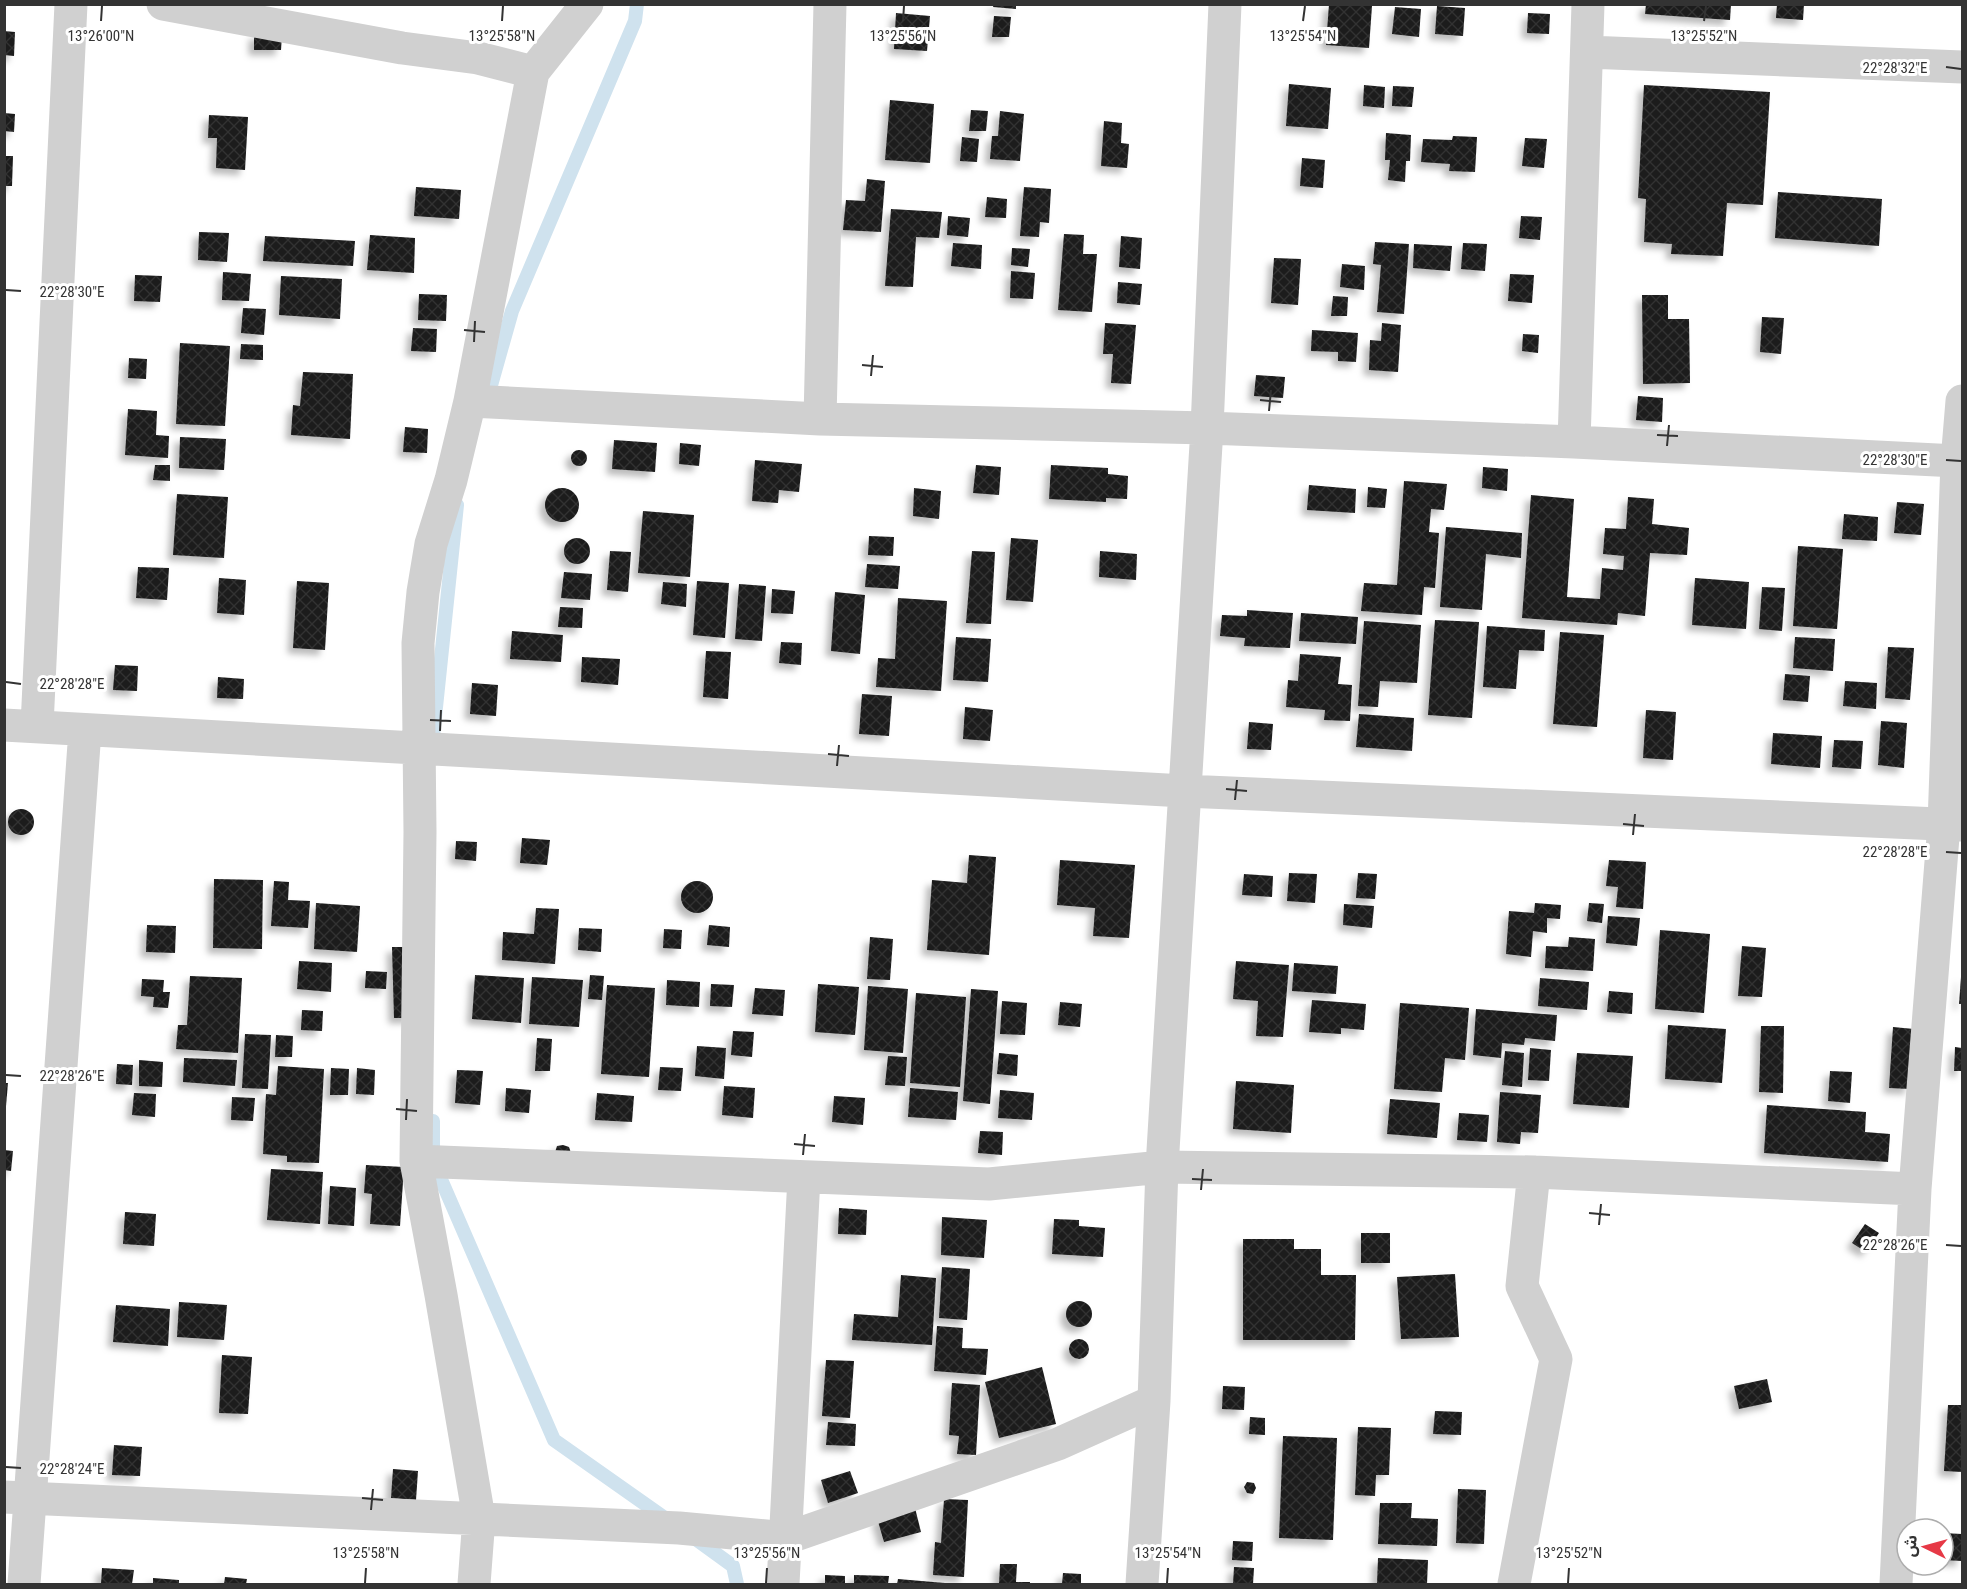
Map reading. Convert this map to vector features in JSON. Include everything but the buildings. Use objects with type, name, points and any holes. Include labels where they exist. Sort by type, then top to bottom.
[{"type":"street","points":[[37,726],[71,4]]},
{"type":"street","points":[[163,4],[402,48],[478,58],[533,72]]},
{"type":"street","points":[[474,1584],[479,1518],[416,1161],[418,643],[430,544],[451,480],[470,401],[533,72],[587,4]]},
{"type":"street","points":[[820,418],[830,4]]},
{"type":"street","points":[[1142,1584],[1154,1401],[1162,1167],[1207,428],[1225,4]]},
{"type":"street","points":[[1574,442],[1588,4]]},
{"type":"street","points":[[1587,52],[1962,67]]},
{"type":"street","points":[[470,401],[820,418],[1207,428],[1574,442],[1957,461]]},
{"type":"street","points":[[1896,1584],[1915,1189],[1953,824],[1957,461],[1962,401]]},
{"type":"street","points":[[4,725],[1185,792],[1953,824]]},
{"type":"street","points":[[24,1584],[18,1498],[84,730]]},
{"type":"street","points":[[416,1161],[988,1184],[1162,1167],[1534,1172],[1915,1189]]},
{"type":"street","points":[[1514,1584],[1556,1359],[1522,1286],[1534,1172]]},
{"type":"street","points":[[783,1584],[804,1177]]},
{"type":"street","points":[[18,1498],[679,1528],[787,1538],[1058,1444],[1154,1401]]},
{"type":"waterway","points":[[486,403],[512,311],[635,21],[637,4]]},
{"type":"waterway","points":[[433,736],[457,505]]},
{"type":"waterway","points":[[433,1121],[433,1161],[554,1440],[669,1521]]},
{"type":"waterway","points":[[693,1537],[733,1566],[737,1584]]}]
